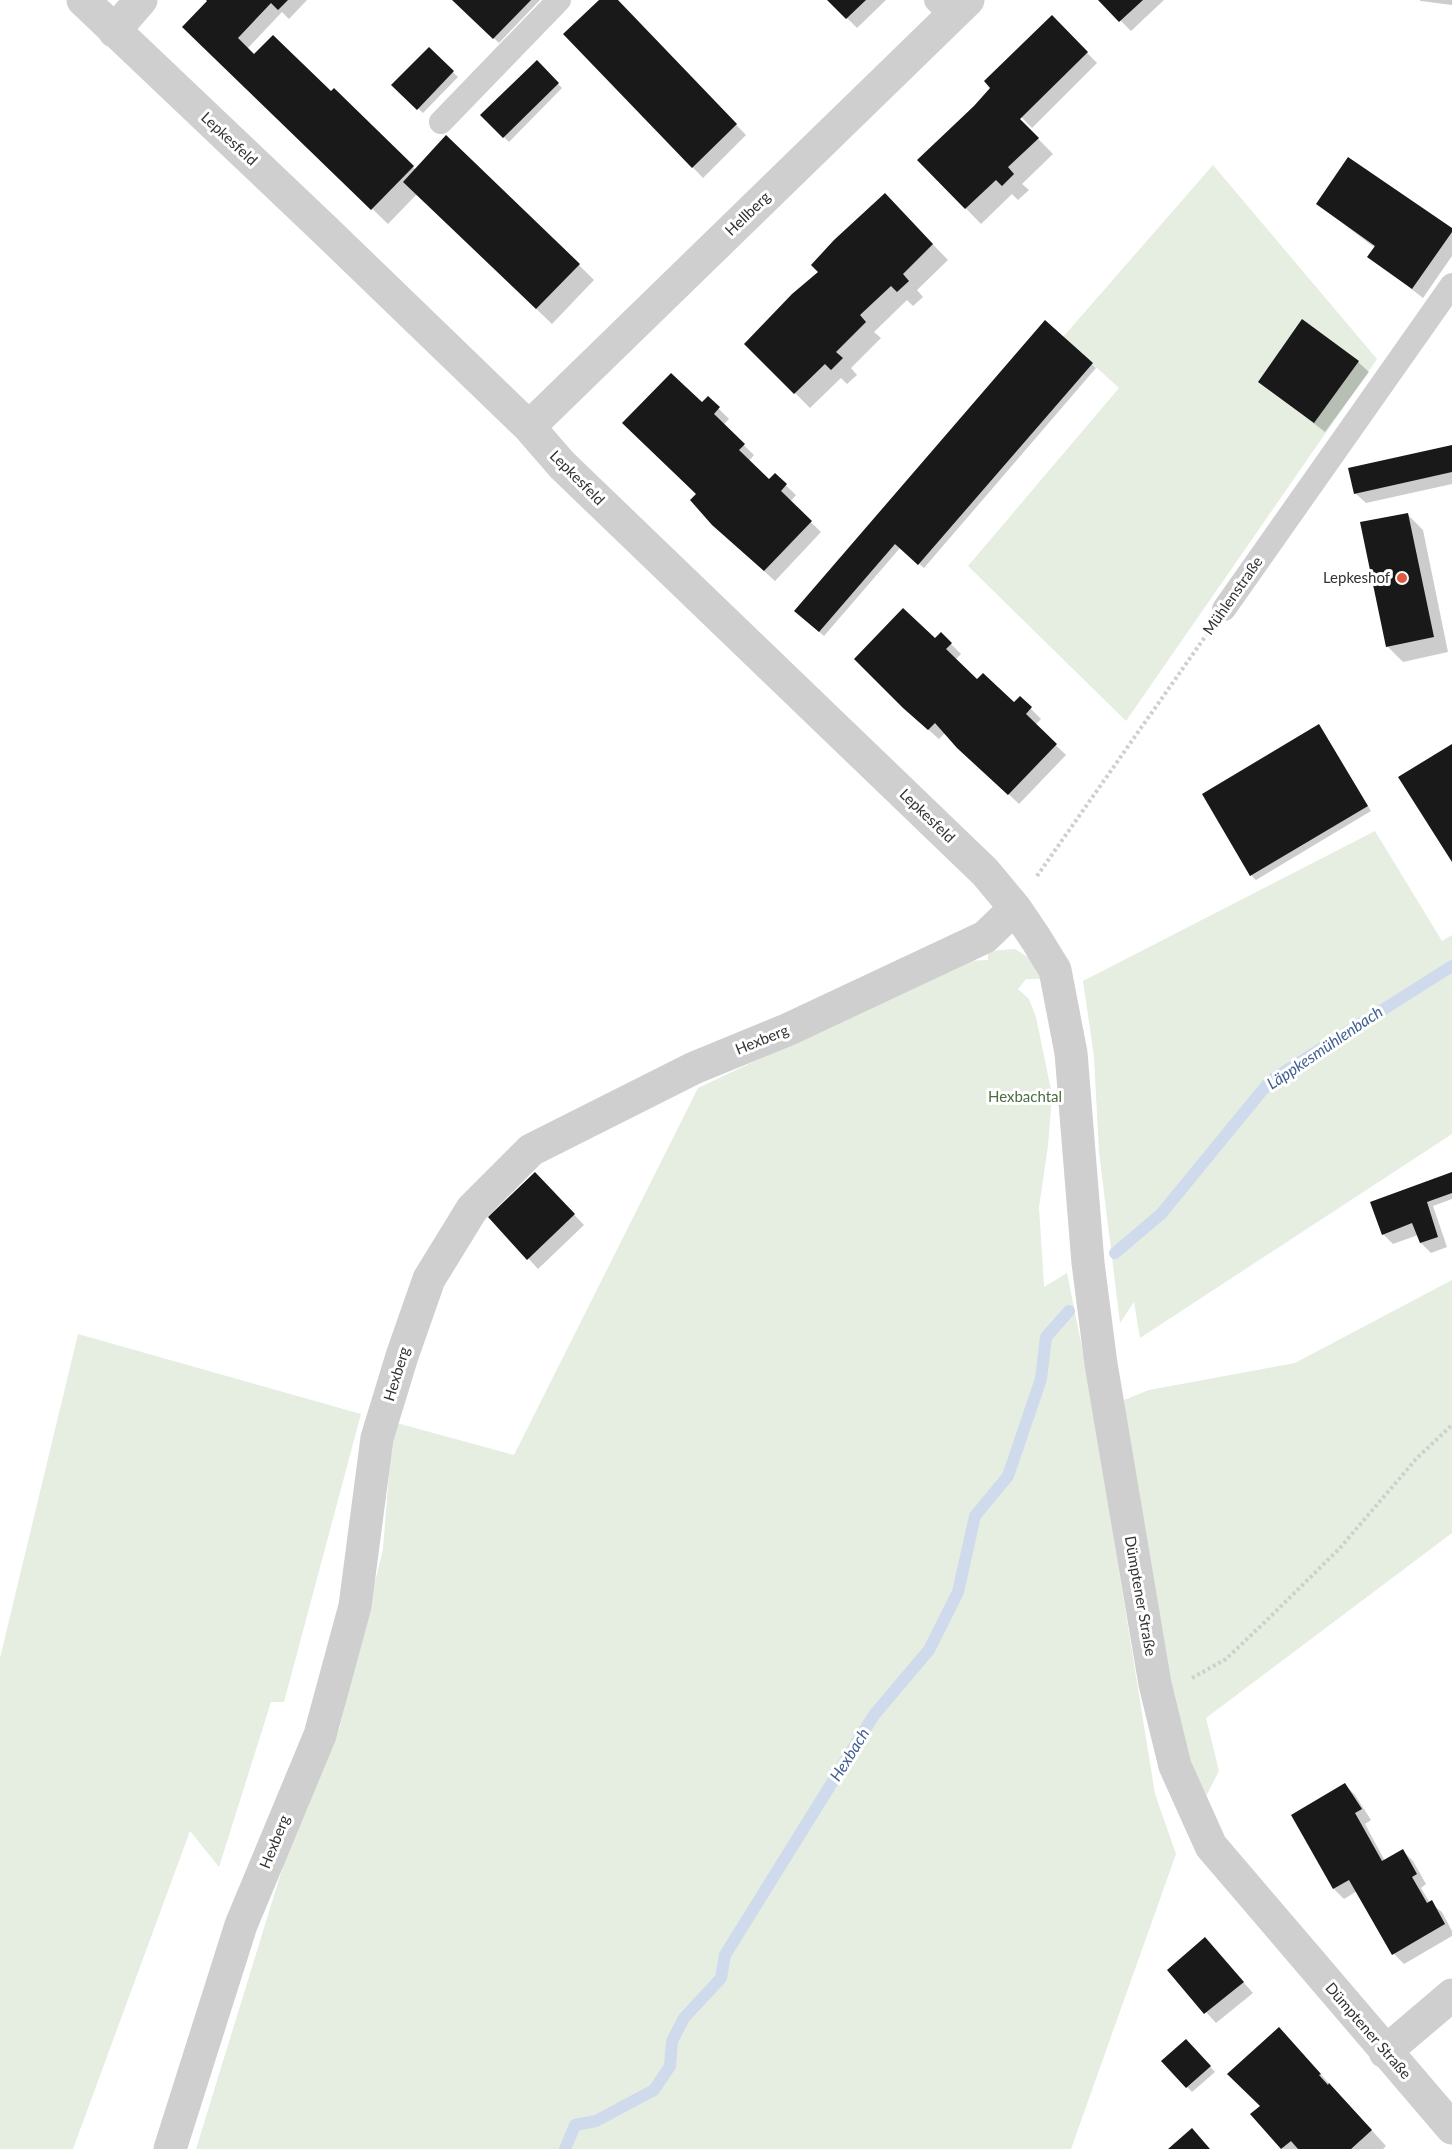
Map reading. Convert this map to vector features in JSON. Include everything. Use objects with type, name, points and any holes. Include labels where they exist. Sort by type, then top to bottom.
[{"type":"street","name":"Lepkesfeld","points":[[83,0],[529,427],[562,465],[985,872],[1015,908],[1055,970]]},
{"type":"street","points":[[114,31],[141,0]]},
{"type":"street","name":"Hellberg","points":[[529,427],[952,5]]},
{"type":"street","name":"Hexberg","points":[[170,2149],[241,1925],[320,1735],[356,1606],[377,1438],[402,1356],[429,1279],[472,1209],[531,1150],[694,1068],[789,1029],[985,937],[1015,908]]},
{"type":"street","name":"Dümptener Straße","points":[[1055,970],[1071,1053],[1088,1263],[1101,1364],[1155,1684],[1175,1766],[1211,1846],[1452,2128]]},
{"type":"street","points":[[1385,2052],[1452,1995]]},
{"type":"lane","points":[[441,122],[559,0]]},
{"type":"lane","name":"Mühlenstraße","points":[[1224,609],[1452,285]]},
{"type":"path","name":"Mühlenstraße","points":[[1015,908],[1224,609]]},
{"type":"path","points":[[1226,1659],[1339,1550],[1418,1458],[1452,1425]]},
{"type":"green space","points":[[1213,165],[1377,359],[1126,721],[968,566],[1119,388],[1063,337]]},
{"type":"green space","points":[[1375,831],[1442,941],[1452,935],[1452,1134],[1140,1338],[1134,1302],[1120,1323],[1099,1152],[1094,1057],[1083,981]]},
{"type":"green space","name":"Hexbachtal","points":[[1015,949],[1048,970],[1049,979],[1026,979],[1018,989],[1029,999],[1036,1017],[1052,1095],[1048,1146],[1039,1207],[1044,1287],[1067,1273],[1087,1372],[1155,1794],[1176,1854],[1071,2149],[196,2149],[284,1863],[339,1730],[383,1549],[393,1422],[514,1455],[698,1088],[966,961],[988,960],[988,951]]},
{"type":"green space","points":[[1452,1280],[1452,1533],[1206,1718],[1219,1771],[1202,1804],[1169,1696],[1114,1404],[1149,1390],[1295,1363]]},
{"type":"green space","points":[[78,1334],[361,1414],[284,1702],[271,1702],[219,1867],[190,1831],[73,2149],[0,2149],[0,1658]]},
{"type":"building","points":[[206,0],[288,0],[278,10],[271,3],[238,38],[254,54],[273,35],[331,91],[334,88],[414,166],[371,210],[182,27]]},
{"type":"building","points":[[452,0],[531,0],[493,39]]},
{"type":"building","points":[[599,0],[618,0],[737,124],[692,168],[563,34]]},
{"type":"building","points":[[827,0],[866,0],[846,19]]},
{"type":"building","points":[[1098,0],[1143,0],[1119,22]]},
{"type":"building","points":[[1052,15],[1088,52],[1020,119],[1039,138],[1008,167],[1014,174],[1002,186],[996,180],[965,209],[917,160],[974,106],[990,88],[984,81]]},
{"type":"building","points":[[429,47],[454,71],[417,110],[391,85]]},
{"type":"building","points":[[537,60],[559,83],[503,138],[480,115]]},
{"type":"building","points":[[446,135],[580,264],[536,309],[403,182]]},
{"type":"building","points":[[1348,157],[1452,228],[1452,232],[1412,289],[1367,257],[1375,246],[1316,204]]},
{"type":"building","points":[[885,193],[933,244],[903,274],[909,281],[897,292],[891,286],[860,315],[866,322],[836,352],[843,358],[831,370],[825,364],[794,394],[744,344],[792,294],[818,272],[811,265],[834,240]]},
{"type":"building","points":[[1302,319],[1359,361],[1314,423],[1258,382]]},
{"type":"building","points":[[1045,320],[1093,363],[918,565],[895,544],[819,632],[794,611]]},
{"type":"building","points":[[671,373],[702,402],[708,396],[720,407],[714,414],[745,444],[739,450],[769,479],[775,473],[787,484],[781,491],[812,521],[764,571],[712,525],[690,500],[696,494],[622,423]]},
{"type":"building","points":[[1452,445],[1452,472],[1354,494],[1348,468]]},
{"type":"building","points":[[1408,513],[1434,637],[1386,647],[1360,522]]},
{"type":"building","points":[[903,608],[935,638],[941,632],[952,643],[946,649],[977,679],[983,673],[1014,702],[1020,696],[1032,707],[1026,714],[1057,744],[1008,795],[957,748],[935,723],[928,730],[854,659]]},
{"type":"building","points":[[1319,724],[1368,806],[1250,876],[1202,794]]},
{"type":"building","points":[[1452,744],[1452,862],[1398,777]]},
{"type":"building","points":[[535,1172],[575,1214],[527,1260],[488,1217]]},
{"type":"building","points":[[1452,1172],[1452,1193],[1427,1202],[1438,1237],[1420,1243],[1412,1223],[1382,1235],[1370,1202]]},
{"type":"building","points":[[1345,1783],[1362,1809],[1355,1813],[1382,1861],[1403,1849],[1417,1874],[1412,1877],[1427,1903],[1432,1900],[1445,1924],[1392,1955],[1349,1880],[1333,1889],[1291,1815]]},
{"type":"building","points":[[1205,1937],[1244,1982],[1204,2014],[1167,1970]]},
{"type":"building","points":[[1279,2027],[1328,2085],[1329,2083],[1372,2130],[1351,2149],[1298,2149],[1291,2141],[1281,2149],[1250,2114],[1260,2106],[1227,2074]]},
{"type":"building","points":[[1186,2039],[1211,2066],[1186,2088],[1161,2061]]},
{"type":"building","points":[[1192,2128],[1210,2149],[1168,2149]]},
{"type":"waterway","name":"Läppkesmühlenbach","points":[[1115,1253],[1161,1214],[1270,1081],[1452,966]]},
{"type":"waterway","name":"Hexbach","points":[[565,2149],[575,2125],[596,2121],[654,2090],[670,2066],[672,2041],[684,2018],[721,1978],[725,1955],[874,1715],[929,1650],[958,1592],[975,1516],[1008,1476],[1041,1379],[1046,1337],[1069,1311]]},
{"type":"place","name":"Lepkeshof","points":[[1402,578]]}]
